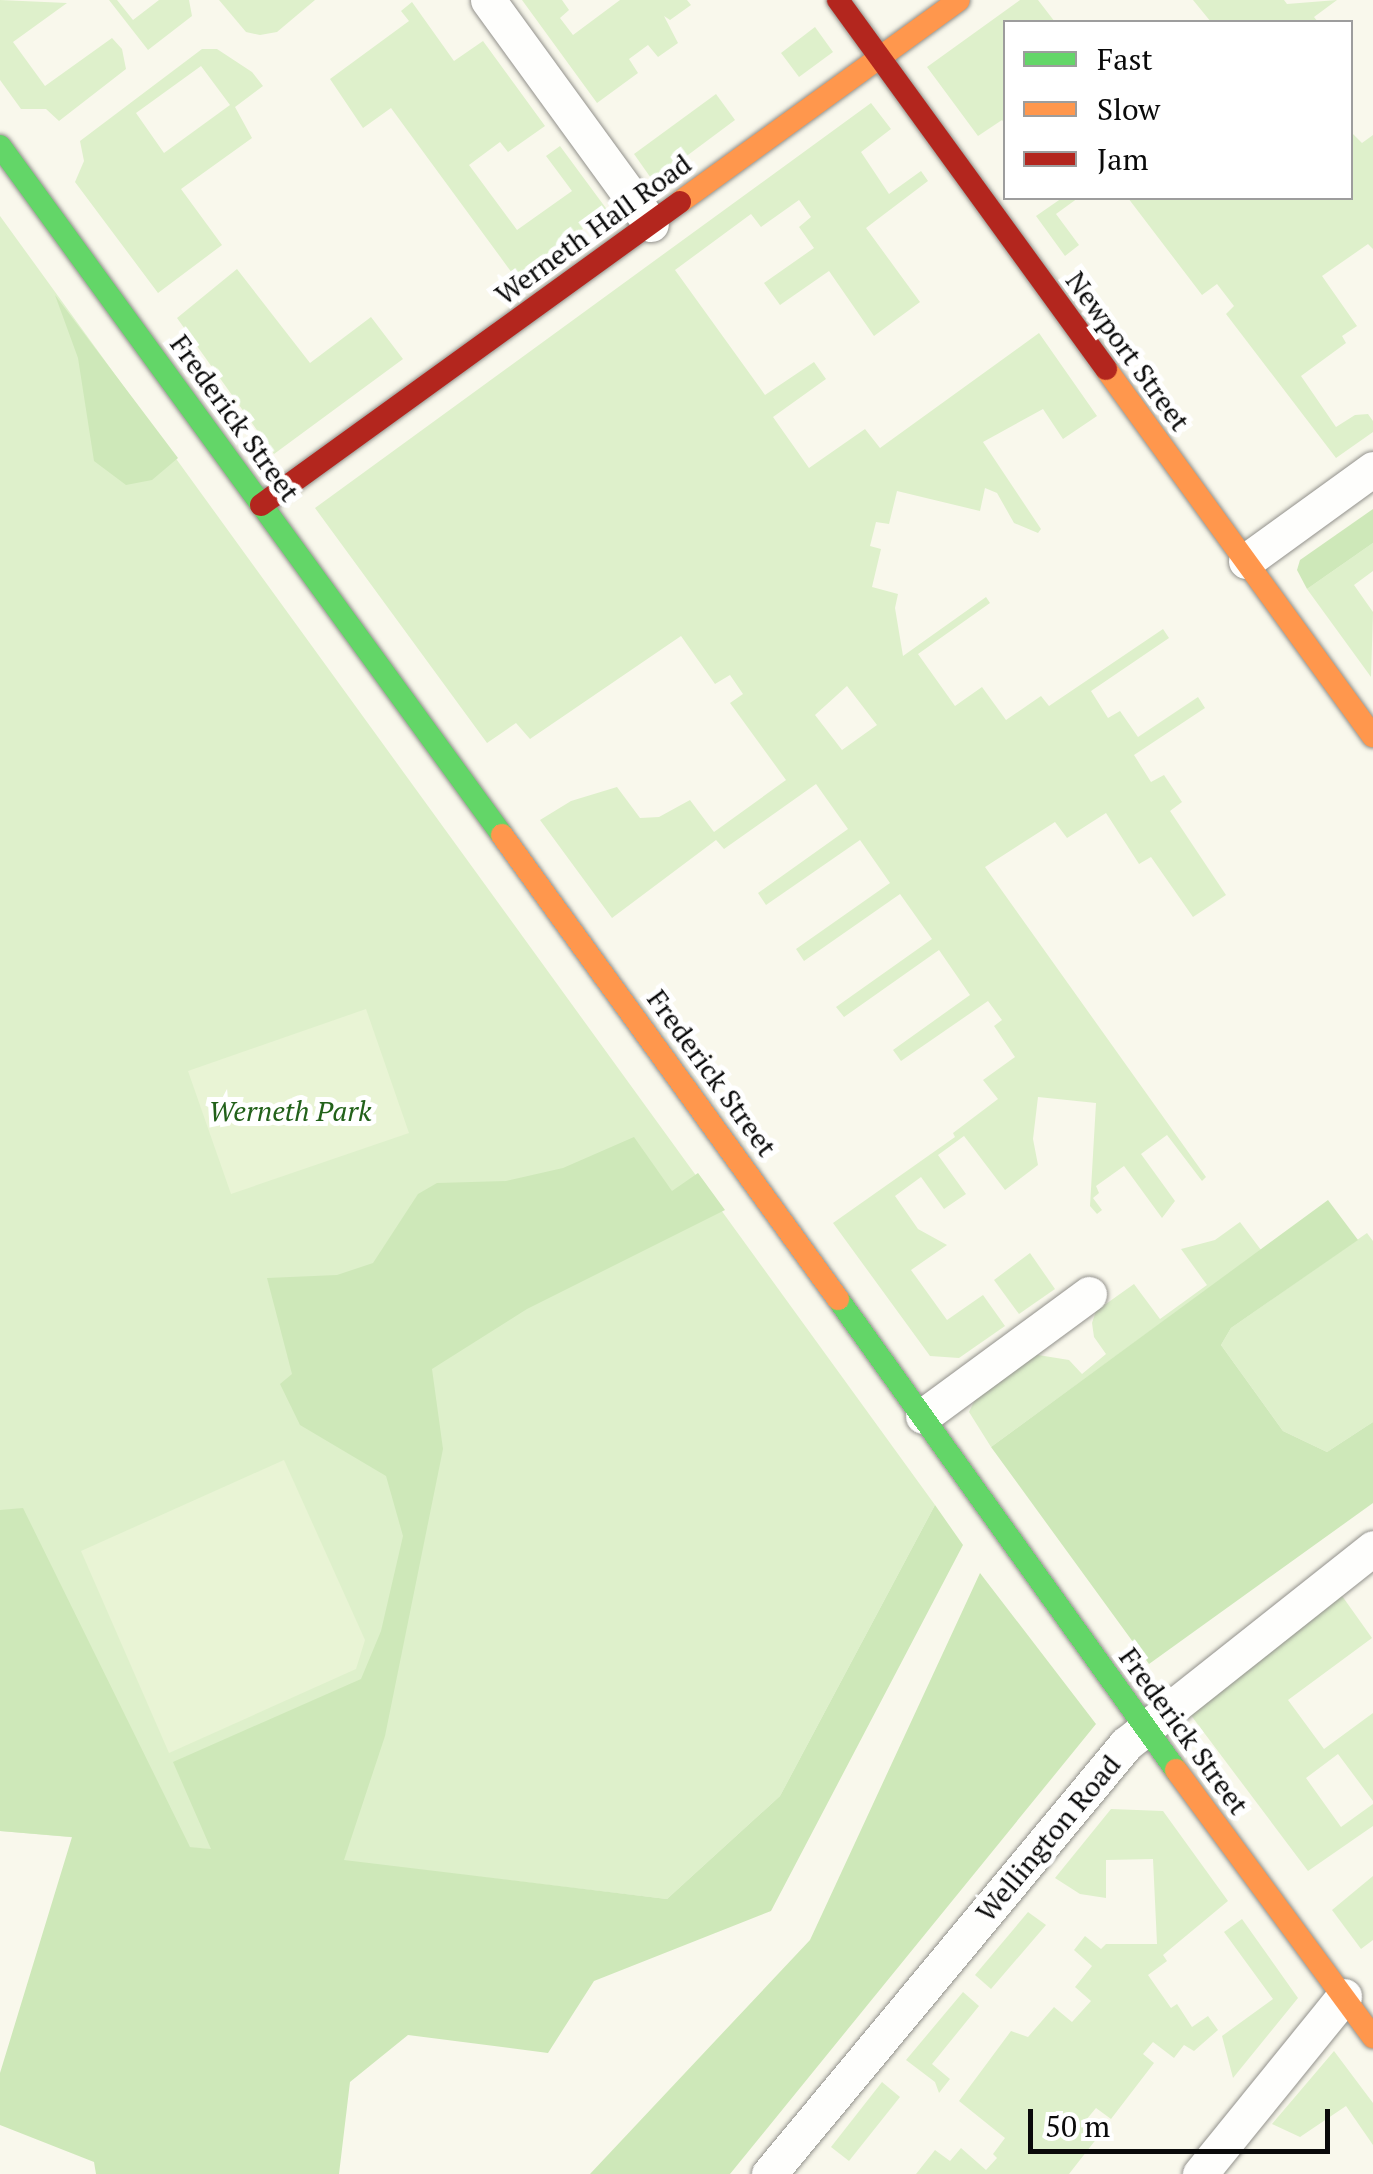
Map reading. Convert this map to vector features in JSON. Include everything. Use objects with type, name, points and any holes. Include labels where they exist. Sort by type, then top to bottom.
[{"type":"main road","name":"Newport Street","points":[[838,0],[1373,736]]},
{"type":"main road","name":"Werneth Hall Road","points":[[261,505],[959,0]]},
{"type":"main road","name":"Frederick Street","points":[[0,146],[1373,2037]]},
{"type":"street","points":[[488,0],[651,224]]},
{"type":"street","points":[[1246,561],[1373,469]]},
{"type":"street","points":[[923,1416],[1063,1330],[1089,1294]]},
{"type":"street","name":"Wellington Road","points":[[769,2174],[1144,1726],[1373,1548]]},
{"type":"street","points":[[1200,2174],[1344,1996]]},
{"type":"green space","points":[[0,0],[67,3],[13,42],[45,86],[112,38],[122,49],[126,69],[59,121],[46,109],[21,109],[0,80]]},
{"type":"green space","points":[[109,0],[117,0],[133,20],[159,0],[189,0],[192,16],[148,50]]},
{"type":"green space","points":[[219,0],[315,0],[277,32],[260,35],[246,32]]},
{"type":"green space","points":[[522,0],[562,0],[569,10],[560,18],[573,35],[620,0],[687,0],[691,5],[670,20],[664,16],[678,43],[658,57],[648,45],[629,59],[638,73],[597,103]]},
{"type":"green space","points":[[1020,0],[1038,0],[1053,20],[1003,20],[1003,121],[978,136],[927,67]]},
{"type":"green space","points":[[1193,0],[1284,0],[1287,4],[1337,0],[1314,17],[1316,20],[1209,20]]},
{"type":"green space","points":[[412,2],[454,61],[483,41],[545,126],[508,152],[500,142],[469,165],[517,230],[572,191],[546,156],[560,146],[608,211],[515,277],[391,108],[363,128],[330,79],[409,21],[401,11]]},
{"type":"green space","points":[[815,27],[833,52],[799,77],[781,53]]},
{"type":"green space","points":[[202,49],[217,49],[252,72],[263,86],[235,107],[252,138],[181,189],[222,245],[158,293],[75,182],[84,161],[80,141]],"holes":[[[201,66],[230,105],[164,153],[136,113]]]},
{"type":"green space","points":[[716,94],[735,120],[653,181],[634,154]]},
{"type":"green space","points":[[871,103],[891,129],[861,152],[889,194],[921,171],[928,181],[866,228],[920,302],[874,336],[829,271],[780,305],[764,283],[814,248],[799,227],[811,217],[799,200],[761,227],[751,214],[675,270],[765,395],[814,362],[826,379],[773,417],[809,468],[865,429],[880,448],[1039,333],[1097,416],[1063,439],[1043,409],[983,442],[1041,529],[1038,533],[1014,523],[997,493],[985,488],[980,511],[897,491],[889,524],[876,522],[870,546],[881,549],[872,587],[898,594],[895,608],[903,656],[986,597],[990,603],[918,654],[955,706],[982,687],[1006,720],[1041,696],[1049,706],[1163,629],[1169,638],[1091,691],[1108,718],[1120,711],[1138,737],[1198,697],[1205,708],[1134,755],[1151,782],[1164,775],[1182,802],[1170,811],[1226,895],[1193,917],[1151,857],[1139,864],[1106,813],[1067,838],[1055,822],[985,867],[1206,1177],[1202,1181],[1167,1135],[1141,1154],[1175,1201],[1162,1218],[1124,1166],[1096,1186],[1099,1193],[1093,1198],[1102,1210],[1097,1214],[1090,1206],[1096,1103],[1038,1097],[1033,1139],[1038,1165],[1005,1190],[964,1136],[938,1155],[966,1194],[944,1209],[921,1177],[895,1196],[918,1229],[947,1245],[911,1270],[947,1320],[983,1295],[1005,1326],[959,1358],[930,1356],[833,1223],[955,1137],[953,1133],[998,1099],[983,1080],[1015,1057],[994,1026],[1002,1020],[988,1001],[901,1061],[893,1050],[970,995],[939,950],[844,1017],[836,1007],[932,939],[900,894],[804,961],[796,949],[890,883],[860,840],[766,905],[758,893],[848,829],[816,784],[724,849],[716,840],[612,918],[540,820],[571,801],[617,787],[640,818],[659,817],[690,800],[714,832],[786,780],[730,703],[743,694],[730,675],[715,684],[681,636],[530,739],[516,723],[487,743],[315,508]],"holes":[[[847,686],[877,725],[842,750],[815,715]]]},
{"type":"green space","points":[[1353,134],[1362,143],[1373,135],[1373,249],[1368,244],[1322,276],[1357,326],[1342,336],[1346,343],[1301,376],[1336,427],[1355,415],[1368,414],[1373,432],[1336,458],[1226,314],[1234,306],[1217,284],[1202,295],[1130,200],[1353,200]]},
{"type":"green space","points":[[1059,200],[1075,200],[1056,214],[1079,245],[1065,256],[1036,216]]},
{"type":"green space","name":"Werneth Park","points":[[0,216],[935,1505],[780,1796],[667,1899],[344,1861],[0,1831]]},
{"type":"green space","points":[[237,269],[310,363],[371,317],[403,359],[274,454],[177,318]]},
{"type":"green space","points":[[55,295],[178,458],[152,480],[126,485],[94,461],[78,358]]},
{"type":"green space","points":[[1373,509],[1373,543],[1307,589],[1297,570],[1300,560]]},
{"type":"green space","points":[[1373,543],[1373,571],[1354,585],[1373,612],[1371,677],[1307,589]]},
{"type":"green space","points":[[366,1009],[409,1133],[231,1194],[188,1071]]},
{"type":"green space","points":[[634,1137],[672,1191],[698,1173],[725,1210],[527,1309],[432,1369],[443,1449],[385,1736],[344,1860],[667,1899],[780,1796],[935,1505],[963,1545],[771,1911],[594,1981],[548,2053],[408,2035],[350,2082],[339,2174],[96,2174],[94,2162],[0,2125],[0,2073],[72,1837],[0,1831],[0,1510],[23,1508],[190,1847],[211,1849],[173,1762],[361,1679],[381,1631],[403,1536],[386,1476],[300,1425],[280,1384],[292,1374],[267,1278],[337,1275],[373,1263],[418,1194],[437,1183],[506,1181],[563,1168]]},
{"type":"green space","points":[[1328,1200],[1358,1240],[1231,1328],[1221,1345],[1283,1431],[1327,1452],[1373,1422],[1373,1503],[1149,1664],[991,1447]]},
{"type":"green space","points":[[1240,1222],[1261,1250],[991,1447],[969,1412],[980,1389],[1032,1354],[1069,1360],[1082,1374],[1106,1354],[1094,1337],[1092,1323],[1096,1311],[1134,1284],[1160,1319],[1207,1285],[1181,1249],[1215,1240]]},
{"type":"green space","points":[[1367,1233],[1373,1241],[1373,1422],[1327,1452],[1283,1431],[1221,1345],[1231,1328]]},
{"type":"green space","points":[[1030,1253],[1055,1289],[1019,1314],[994,1280]]},
{"type":"green space","points":[[284,1460],[365,1640],[356,1669],[169,1753],[81,1551]]},
{"type":"green space","points":[[980,1573],[1096,1724],[730,2174],[590,2174],[810,1940]]},
{"type":"green space","points":[[1340,1593],[1372,1638],[1288,1700],[1324,1749],[1373,1713],[1373,1801],[1338,1754],[1306,1778],[1341,1827],[1373,1804],[1373,1826],[1308,1871],[1187,1710]]},
{"type":"green space","points":[[1111,1809],[1163,1811],[1228,1901],[1163,1955],[1167,1961],[1148,1975],[1171,2008],[1177,2004],[1192,2027],[1208,2016],[1218,2030],[1194,2051],[1184,2045],[1174,2058],[1153,2042],[1143,2054],[1154,2063],[1111,2119],[1096,2108],[1086,2120],[1101,2133],[1069,2174],[916,2174],[935,2150],[950,2161],[961,2148],[986,2170],[997,2158],[993,2154],[1005,2138],[959,2101],[1011,2031],[1028,2037],[1054,2007],[1072,2022],[1091,2001],[1075,1987],[1092,1966],[1074,1950],[1085,1936],[1101,1949],[1106,1944],[1157,1944],[1153,1859],[1106,1860],[1106,1898],[1080,1894],[1055,1878]]},
{"type":"green space","points":[[1373,1876],[1373,1940],[1361,1949],[1332,1910]]},
{"type":"green space","points":[[1028,1912],[1046,1925],[991,1989],[975,1975]]},
{"type":"green space","points":[[1242,1919],[1298,1998],[1233,2078],[1222,2036],[1273,1999],[1224,1932]]},
{"type":"green space","points":[[963,1992],[979,2006],[932,2064],[950,2079],[939,2093],[935,2082],[906,2060]]},
{"type":"green space","points":[[1334,2051],[1373,2103],[1373,2145],[1346,2106],[1300,2137],[1272,2124]]},
{"type":"green space","points":[[882,2082],[900,2097],[849,2161],[831,2147]]},
{"type":"traffic: fast","points":[[0,146],[502,835]]},
{"type":"traffic: fast","points":[[838,1299],[1176,1770]]},
{"type":"traffic: slow","points":[[680,202],[959,0]]},
{"type":"traffic: slow","points":[[1106,369],[1373,736]]},
{"type":"traffic: slow","points":[[502,835],[838,1299]]},
{"type":"traffic: slow","points":[[1176,1770],[1373,2037]]},
{"type":"traffic: jam","points":[[838,0],[1106,369]]},
{"type":"traffic: jam","points":[[261,505],[680,202]]}]
